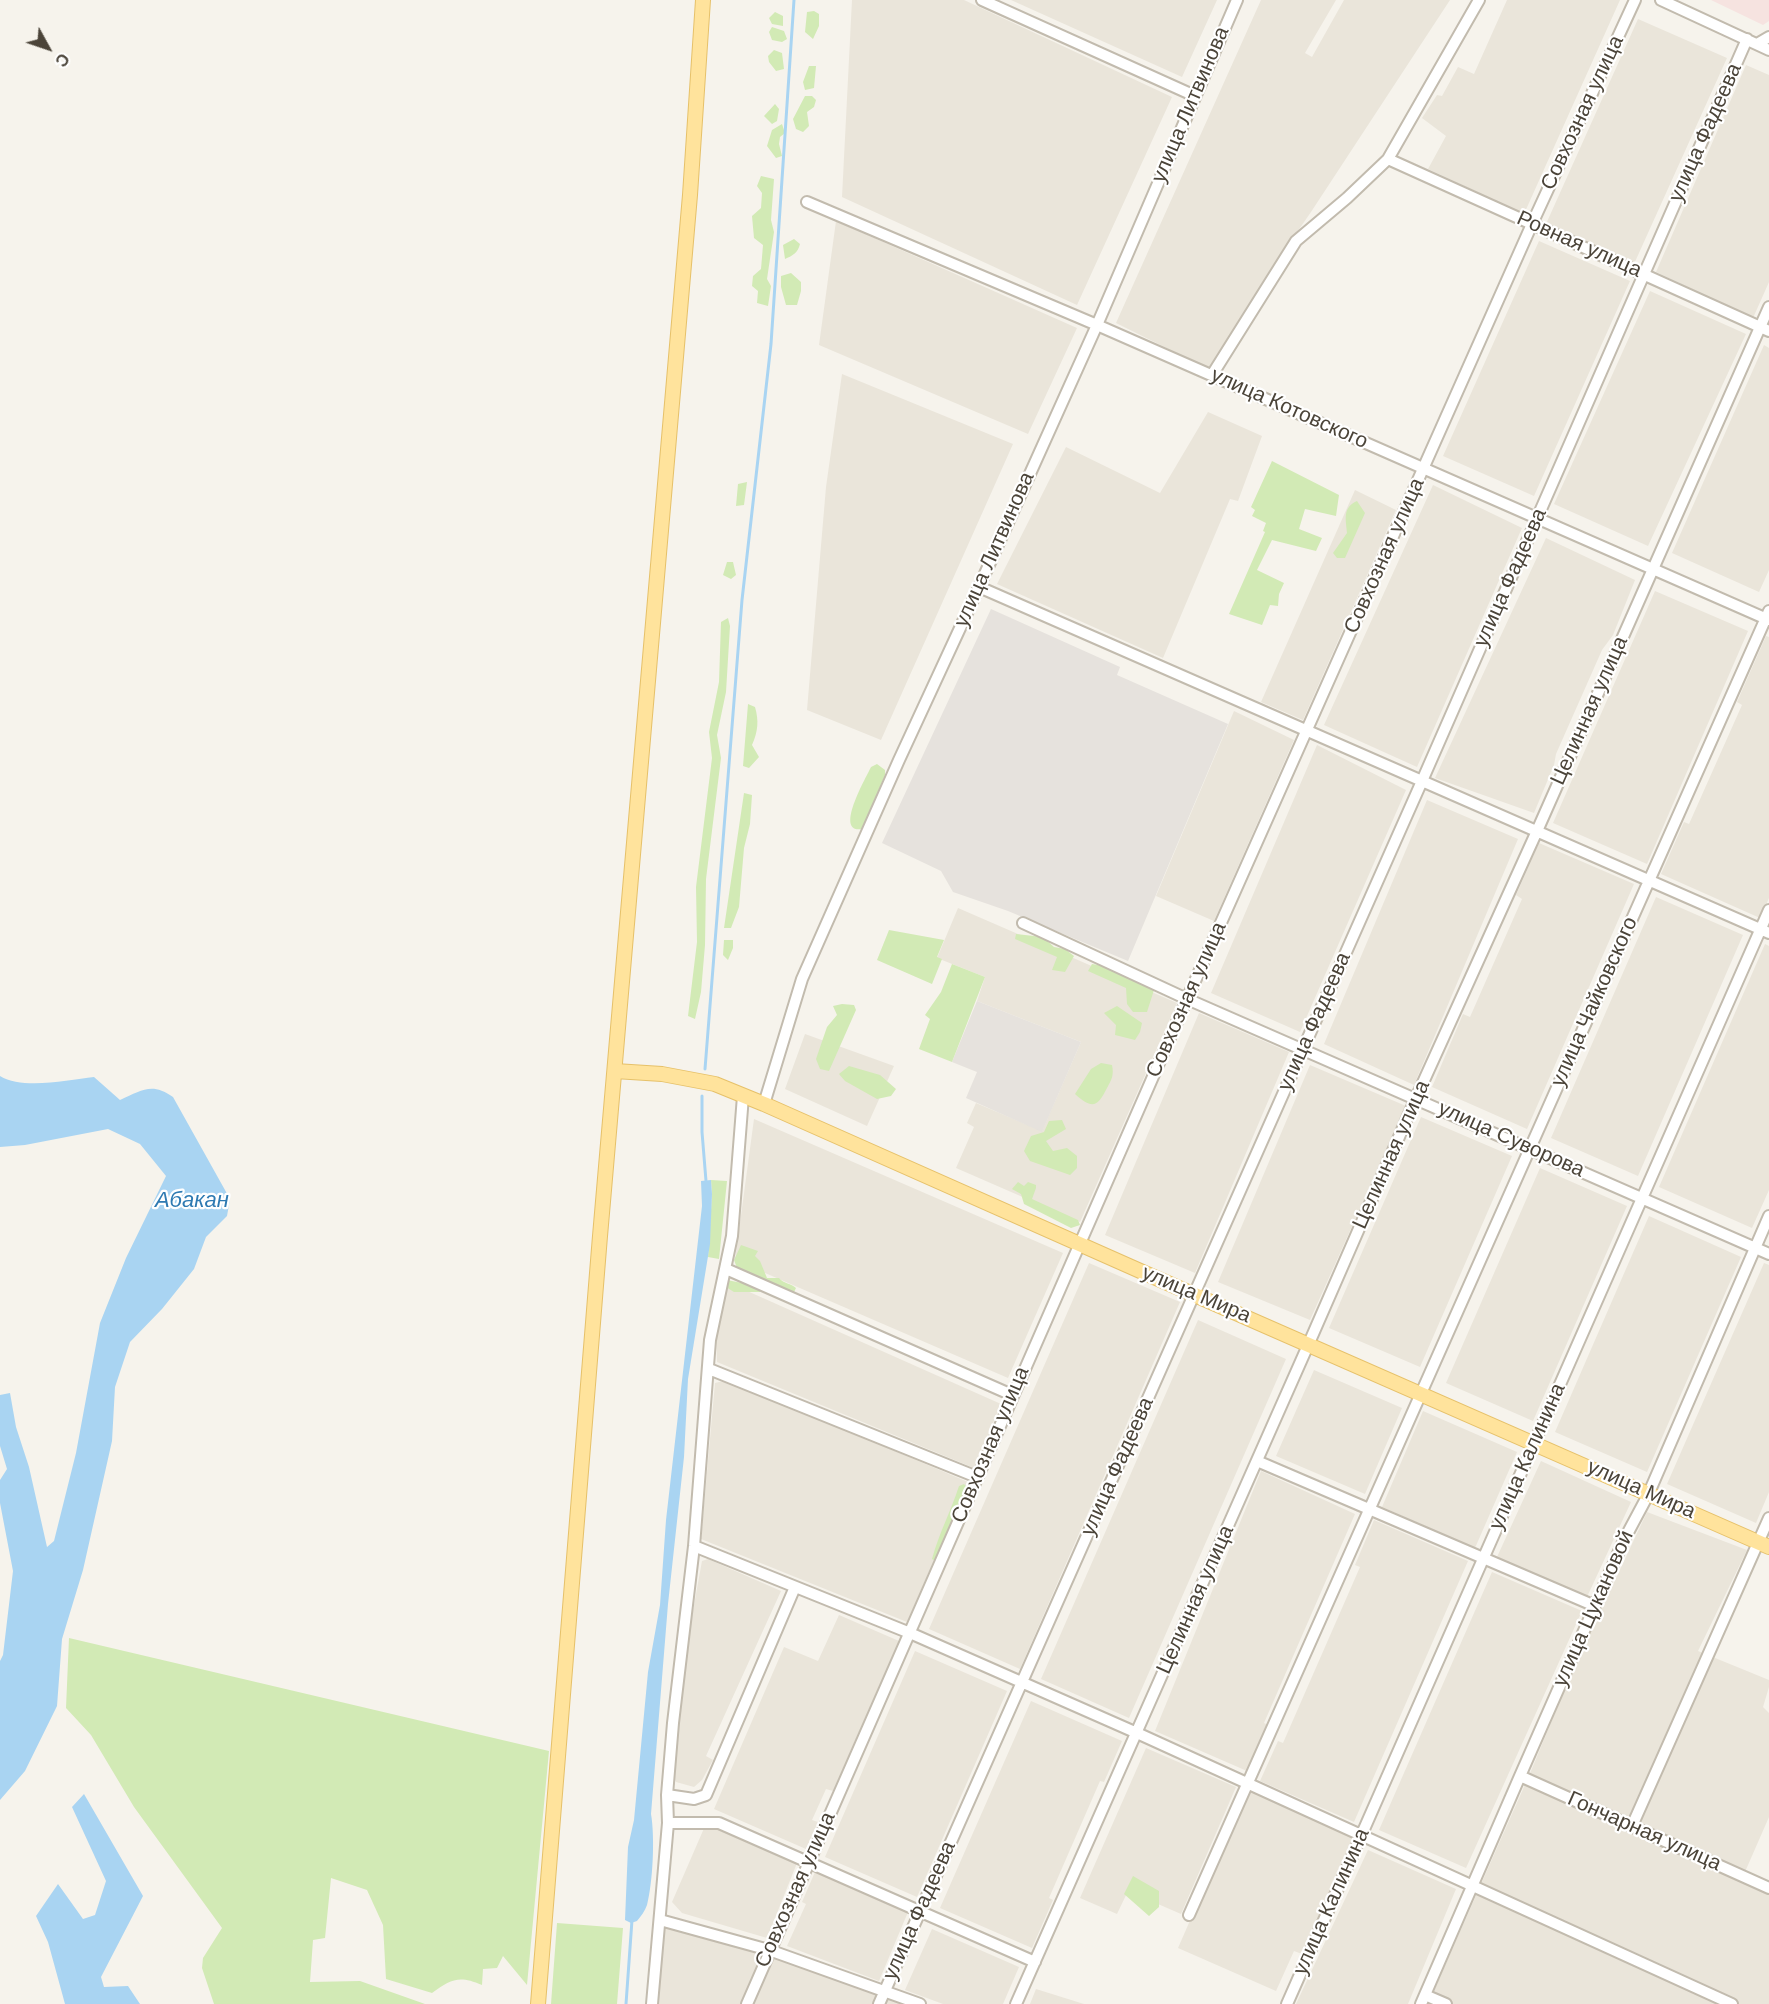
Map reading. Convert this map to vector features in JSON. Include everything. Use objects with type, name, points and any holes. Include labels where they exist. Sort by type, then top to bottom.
[{"type":"main road","points":[[538,2004],[690,195],[703,0]]},
{"type":"main road","name":"улица Мира","points":[[615,1071],[673,1076],[714,1084],[764,1104],[1079,1245],[1534,1442],[1764,1545]]},
{"type":"street","points":[[982,0],[1195,96]]},
{"type":"street","name":"улица Литвинова","points":[[764,1104],[802,979],[1097,325],[1237,0]]},
{"type":"street","points":[[1212,375],[1296,241],[1347,198],[1388,159],[1479,0]]},
{"type":"street","name":"Совхозная улица","points":[[747,2004],[1012,1395],[1306,730],[1425,469],[1532,224],[1635,0]]},
{"type":"street","points":[[1661,0],[1769,50]]},
{"type":"street","points":[[1752,42],[1769,37]]},
{"type":"street","name":"улица Фадеева","points":[[879,2004],[1422,781],[1643,274],[1752,42]]},
{"type":"street","name":"Ровная улица","points":[[1388,159],[1765,329]]},
{"type":"street","name":"улица Котовского","points":[[807,202],[1097,325],[1653,569],[1768,616]]},
{"type":"street","name":"Целинная улица","points":[[1016,2004],[1416,1098],[1653,569],[1765,329],[1769,307]]},
{"type":"street","points":[[979,587],[1765,931]]},
{"type":"street","name":"улица Чайковского","points":[[1189,1915],[1768,616]]},
{"type":"street","name":"улица Калинина","points":[[1287,2004],[1642,1197],[1765,931],[1769,910]]},
{"type":"street","name":"улица Суворова","points":[[1023,923],[1187,999],[1769,1254]]},
{"type":"street","points":[[652,2004],[668,1823],[667,1795],[673,1723],[694,1546],[710,1340],[732,1236],[743,1096]]},
{"type":"street","name":"улица Цукановой","points":[[1423,1999],[1769,1216]]},
{"type":"street","points":[[726,1269],[1012,1395]]},
{"type":"street","points":[[709,1369],[977,1477]]},
{"type":"street","points":[[1257,1461],[1595,1606]]},
{"type":"street","points":[[1632,1826],[1764,1545],[1769,1518]]},
{"type":"street","points":[[694,1546],[910,1633],[1137,1733],[1732,2004]]},
{"type":"street","points":[[667,1795],[694,1799],[706,1795],[795,1587]]},
{"type":"street","name":"Гончарная улица","points":[[1520,1776],[1769,1888]]},
{"type":"street","points":[[668,1823],[719,1823],[1035,1962]]},
{"type":"street","points":[[660,1920],[770,1950],[920,2004]]},
{"type":"street","points":[[1423,1999],[1446,2004]]},
{"type":"shaded area","points":[[852,0],[964,0],[1172,97],[1077,305],[842,197]]},
{"type":"shaded area","points":[[1011,0],[1217,0],[1182,77]]},
{"type":"shaded area","points":[[1261,0],[1336,0],[1305,53],[1312,57],[1344,0],[1450,0],[1264,280],[1209,369],[1116,323]]},
{"type":"shaded area","points":[[1507,0],[1620,0],[1524,214],[1428,169],[1446,136],[1422,118],[1437,95],[1442,96],[1458,67],[1474,74]]},
{"type":"shaded area","points":[[1711,0],[1769,0],[1769,21],[1763,25]]},
{"type":"shaded area","points":[[1638,19],[1727,58],[1634,264],[1546,224]]},
{"type":"shaded area","points":[[1746,65],[1769,75],[1769,282],[1753,318],[1656,272]]},
{"type":"shaded area","points":[[836,221],[1077,328],[1028,434],[819,345]]},
{"type":"shaded area","points":[[1539,241],[1630,281],[1534,496],[1443,456]]},
{"type":"shaded area","points":[[1650,291],[1746,334],[1648,546],[1554,504]]},
{"type":"shaded area","points":[[1764,345],[1769,348],[1769,570],[1759,592],[1672,553]]},
{"type":"shaded area","points":[[842,374],[1013,444],[881,740],[807,710],[826,487]]},
{"type":"shaded area","points":[[1208,412],[1262,436],[1238,501],[1230,499],[1163,658],[997,584],[1066,447],[1160,493]]},
{"type":"shaded area","points":[[1433,485],[1522,528],[1417,767],[1324,725]]},
{"type":"shaded area","points":[[1355,490],[1396,510],[1303,720],[1261,702]]},
{"type":"shaded area","points":[[1546,538],[1635,580],[1613,635],[1602,650],[1556,754],[1554,765],[1534,813],[1435,778]]},
{"type":"shaded area","points":[[1655,591],[1748,631],[1647,864],[1553,823]]},
{"type":"shaded area","points":[[991,609],[1120,667],[1117,675],[1228,724],[1128,961],[1008,911],[953,892],[941,871],[882,843]]},
{"type":"shaded area","points":[[1766,636],[1769,637],[1769,898],[1760,918],[1661,874],[1684,822],[1689,824],[1742,705],[1737,702]]},
{"type":"shaded area","points":[[1234,711],[1294,740],[1214,921],[1156,896]]},
{"type":"shaded area","points":[[1317,745],[1406,790],[1300,1032],[1211,993]]},
{"type":"shaded area","points":[[1427,800],[1518,839],[1414,1085],[1324,1044]]},
{"type":"shaded area","points":[[1539,843],[1634,884],[1527,1129],[1432,1087],[1463,1014],[1470,1017],[1522,899],[1516,895]]},
{"type":"shaded area","points":[[1656,897],[1743,935],[1638,1176],[1551,1138]]},
{"type":"shaded area","points":[[958,908],[1177,1003],[1080,1222],[956,1168],[974,1127],[967,1123],[976,1103],[1042,1131],[1081,1042],[977,1001],[985,977],[937,958]]},
{"type":"shaded area","points":[[1765,944],[1769,946],[1769,1190],[1752,1228],[1659,1187]]},
{"type":"shaded area","points":[[977,1001],[1081,1042],[1042,1132],[966,1098],[977,1072],[952,1062]]},
{"type":"shaded area","points":[[1199,1013],[1289,1052],[1195,1273],[1105,1235]]},
{"type":"shaded area","points":[[805,1034],[894,1066],[867,1126],[785,1089]]},
{"type":"shaded area","points":[[1310,1065],[1406,1106],[1310,1320],[1218,1282]]},
{"type":"shaded area","points":[[1421,1117],[1512,1156],[1420,1367],[1329,1328]]},
{"type":"shaded area","points":[[754,1119],[1063,1253],[1008,1378],[735,1260]]},
{"type":"shaded area","points":[[1540,1168],[1627,1206],[1533,1421],[1446,1383]]},
{"type":"shaded area","points":[[1649,1216],[1741,1257],[1647,1472],[1555,1432]]},
{"type":"shaded area","points":[[1089,1263],[1180,1302],[1020,1669],[929,1629]]},
{"type":"shaded area","points":[[1764,1263],[1769,1265],[1769,1492],[1756,1523],[1667,1484]]},
{"type":"shaded area","points":[[727,1282],[1001,1404],[974,1468],[717,1362],[716,1330]]},
{"type":"shaded area","points":[[1198,1320],[1286,1359],[1129,1718],[1041,1679]]},
{"type":"shaded area","points":[[1314,1370],[1402,1408],[1365,1494],[1276,1456]]},
{"type":"shaded area","points":[[727,1380],[968,1482],[907,1622],[701,1539],[715,1383]]},
{"type":"shaded area","points":[[1423,1411],[1517,1452],[1475,1548],[1382,1507]]},
{"type":"shaded area","points":[[1541,1461],[1631,1502],[1587,1597],[1497,1557]]},
{"type":"shaded area","points":[[1261,1471],[1355,1514],[1264,1723],[1268,1725],[1247,1771],[1155,1731]]},
{"type":"shaded area","points":[[1647,1512],[1747,1550],[1698,1651],[1769,1680],[1763,1707],[1769,1713],[1769,1817],[1741,1881],[1769,1894],[1769,2004],[1428,2004],[1531,1771],[1571,1674]]},
{"type":"shaded area","points":[[1374,1520],[1468,1561],[1354,1822],[1260,1781],[1278,1741],[1283,1743],[1360,1567],[1355,1565]]},
{"type":"shaded area","points":[[708,1559],[781,1591],[706,1756],[713,1760],[702,1780],[694,1787],[676,1782],[671,1773],[682,1671],[702,1561]]},
{"type":"shaded area","points":[[1492,1572],[1582,1611],[1466,1868],[1379,1830]]},
{"type":"shaded area","points":[[839,1615],[899,1641],[833,1791],[826,1789],[812,1820],[818,1822],[806,1849],[714,1809],[784,1647],[818,1661]]},
{"type":"shaded area","points":[[915,1651],[1007,1691],[917,1897],[825,1857]]},
{"type":"shaded area","points":[[1031,1701],[1122,1741],[1104,1782],[1100,1781],[1049,1898],[1053,1900],[1032,1948],[940,1908]]},
{"type":"shaded area","points":[[1146,1748],[1236,1787],[1181,1914],[1128,1891],[1117,1914],[1080,1898]]},
{"type":"shaded area","points":[[1247,1790],[1353,1837],[1302,1954],[1294,1951],[1276,1991],[1178,1948]]},
{"type":"shaded area","points":[[705,1826],[719,1828],[797,1863],[767,1938],[682,1913],[672,1902]]},
{"type":"shaded area","points":[[1368,1850],[1456,1889],[1408,2004],[1296,2004]]},
{"type":"shaded area","points":[[815,1872],[908,1912],[879,1981],[787,1946],[806,1904],[802,1902]]},
{"type":"shaded area","points":[[667,1925],[746,1947],[904,2004],[658,2004],[664,1930]]},
{"type":"shaded area","points":[[932,1929],[1019,1967],[1003,2004],[943,2004],[905,1990]]},
{"type":"shaded area","points":[[1036,1989],[1084,2004],[1030,2004]]},
{"type":"green space","points":[[814,11],[819,14],[819,26],[813,39],[805,32],[807,12]]},
{"type":"green space","points":[[775,12],[783,16],[783,26],[772,24],[769,18]]},
{"type":"green space","points":[[772,27],[784,31],[787,39],[782,42],[772,40],[769,32]]},
{"type":"green space","points":[[774,50],[782,53],[784,69],[776,71],[769,62],[768,56]]},
{"type":"green space","points":[[809,66],[816,66],[814,88],[805,90],[803,82]]},
{"type":"green space","points":[[805,96],[812,96],[816,100],[814,107],[807,112],[809,126],[803,132],[796,129],[793,119]]},
{"type":"green space","points":[[775,104],[779,109],[777,121],[772,124],[764,116]]},
{"type":"green space","points":[[782,124],[785,133],[780,137],[779,144],[782,156],[776,158],[767,146],[772,130]]},
{"type":"green space","points":[[761,176],[774,179],[771,220],[774,232],[767,279],[771,286],[768,306],[757,303],[758,291],[752,286],[753,276],[761,269],[763,245],[754,238],[752,216],[761,208],[762,193],[757,186]]},
{"type":"green space","points":[[794,239],[800,244],[798,250],[785,259],[783,245]]},
{"type":"green space","points":[[791,273],[801,282],[797,305],[786,305],[781,287],[781,276]]},
{"type":"green space","points":[[1272,461],[1339,495],[1336,516],[1305,509],[1299,529],[1322,538],[1316,551],[1272,540],[1257,570],[1284,583],[1279,594],[1278,606],[1270,605],[1262,625],[1229,614],[1265,532],[1263,531],[1266,523],[1252,516],[1255,510],[1251,507]]},
{"type":"green space","points":[[747,482],[744,505],[736,506],[738,484]]},
{"type":"green space","points":[[1357,501],[1365,513],[1345,558],[1337,558],[1333,553],[1347,533],[1347,511]]},
{"type":"green space","points":[[727,562],[733,562],[736,575],[731,579],[723,575]]},
{"type":"green space","points":[[728,618],[730,626],[726,692],[717,735],[721,758],[706,879],[705,945],[701,992],[695,1019],[688,1016],[697,942],[696,887],[712,758],[709,732],[719,682],[721,622]]},
{"type":"green space","points":[[748,704],[755,707],[757,726],[752,745],[759,757],[749,768],[743,766]]},
{"type":"green space","points":[[877,764],[885,770],[885,775],[862,829],[854,828],[851,823],[851,814],[854,803],[871,767]]},
{"type":"green space","points":[[744,793],[752,795],[750,824],[744,848],[739,907],[731,928],[724,928]]},
{"type":"green space","points":[[889,930],[944,940],[937,957],[942,959],[932,984],[877,960]]},
{"type":"green space","points":[[1016,934],[1043,937],[1054,947],[1065,949],[1074,956],[1065,972],[1052,970],[1057,957],[1015,939]]},
{"type":"green space","points":[[724,940],[733,940],[733,948],[728,960],[723,955]]},
{"type":"green space","points":[[952,964],[985,977],[952,1062],[919,1049],[930,1019],[925,1015],[941,992]]},
{"type":"green space","points":[[1092,964],[1125,971],[1140,978],[1154,990],[1147,1012],[1133,1012],[1127,1004],[1126,988],[1088,971]]},
{"type":"green space","points":[[854,1005],[856,1010],[829,1071],[820,1069],[816,1059],[827,1027],[837,1015],[833,1006]]},
{"type":"green space","points":[[1117,1006],[1142,1023],[1135,1040],[1115,1035],[1116,1025],[1104,1013]]},
{"type":"green space","points":[[1101,1063],[1112,1065],[1112,1077],[1097,1103],[1090,1104],[1075,1094],[1091,1069]]},
{"type":"green space","points":[[849,1066],[880,1075],[896,1089],[891,1096],[877,1099],[845,1081],[839,1074]]},
{"type":"green space","points":[[1062,1120],[1066,1129],[1046,1141],[1053,1151],[1067,1148],[1077,1156],[1077,1168],[1070,1175],[1030,1161],[1024,1151],[1031,1136],[1044,1132],[1049,1121]]},
{"type":"green space","points":[[711,1180],[727,1181],[719,1259],[708,1257]]},
{"type":"green space","points":[[1018,1182],[1024,1186],[1028,1182],[1036,1185],[1032,1199],[1078,1220],[1080,1225],[1071,1228],[1024,1204],[1021,1194],[1012,1189]]},
{"type":"green space","points":[[741,1245],[758,1251],[755,1256],[760,1261],[767,1278],[779,1278],[794,1286],[796,1288],[793,1294],[737,1268],[734,1260]]},
{"type":"green space","points":[[727,1280],[762,1287],[760,1292],[734,1292],[726,1287]]},
{"type":"green space","points":[[964,1484],[968,1489],[937,1562],[932,1559],[938,1540],[959,1486]]},
{"type":"green space","points":[[69,1638],[549,1751],[527,1985],[503,1956],[497,1968],[483,1969],[482,1985],[461,1979],[445,1984],[432,1993],[386,1979],[383,1925],[367,1890],[331,1878],[325,1938],[313,1940],[310,1982],[360,1981],[425,2004],[214,2004],[202,1968],[203,1958],[222,1928],[134,1807],[91,1735],[66,1708]]},
{"type":"green space","points":[[1133,1876],[1159,1891],[1159,1907],[1149,1916],[1124,1894]]},
{"type":"green space","points":[[557,1923],[623,1928],[617,2004],[551,2004]]},
{"type":"water","name":"Абакан","points":[[0,1076],[10,1080],[33,1083],[94,1077],[120,1100],[147,1089],[166,1092],[173,1097],[230,1199],[227,1216],[206,1237],[194,1269],[162,1309],[130,1342],[115,1387],[112,1441],[83,1570],[62,1639],[57,1706],[25,1771],[0,1800],[0,1661],[3,1655],[13,1571],[0,1503],[0,1480],[7,1469],[0,1446],[0,1395],[10,1393],[16,1427],[29,1467],[47,1547],[54,1541],[76,1453],[100,1323],[126,1258],[166,1176],[140,1144],[108,1129],[25,1145],[0,1147]]},
{"type":"water","points":[[711,1180],[710,1244],[688,1379],[684,1457],[668,1604],[651,1814],[653,1847],[651,1884],[645,1909],[637,1921],[631,1923],[625,1920],[628,1847],[634,1820],[648,1672],[660,1605],[666,1520],[702,1206],[701,1181]]},
{"type":"water","points":[[84,1794],[143,1896],[101,1977],[104,1987],[128,1986],[140,2004],[65,2004],[48,1942],[36,1916],[58,1884],[83,1919],[95,1915],[106,1881],[72,1807]]},
{"type":"waterway","points":[[705,1069],[742,600],[771,344],[794,0]]},
{"type":"waterway","points":[[702,1096],[706,1181]]},
{"type":"waterway","points":[[626,2004],[632,1920]]}]
